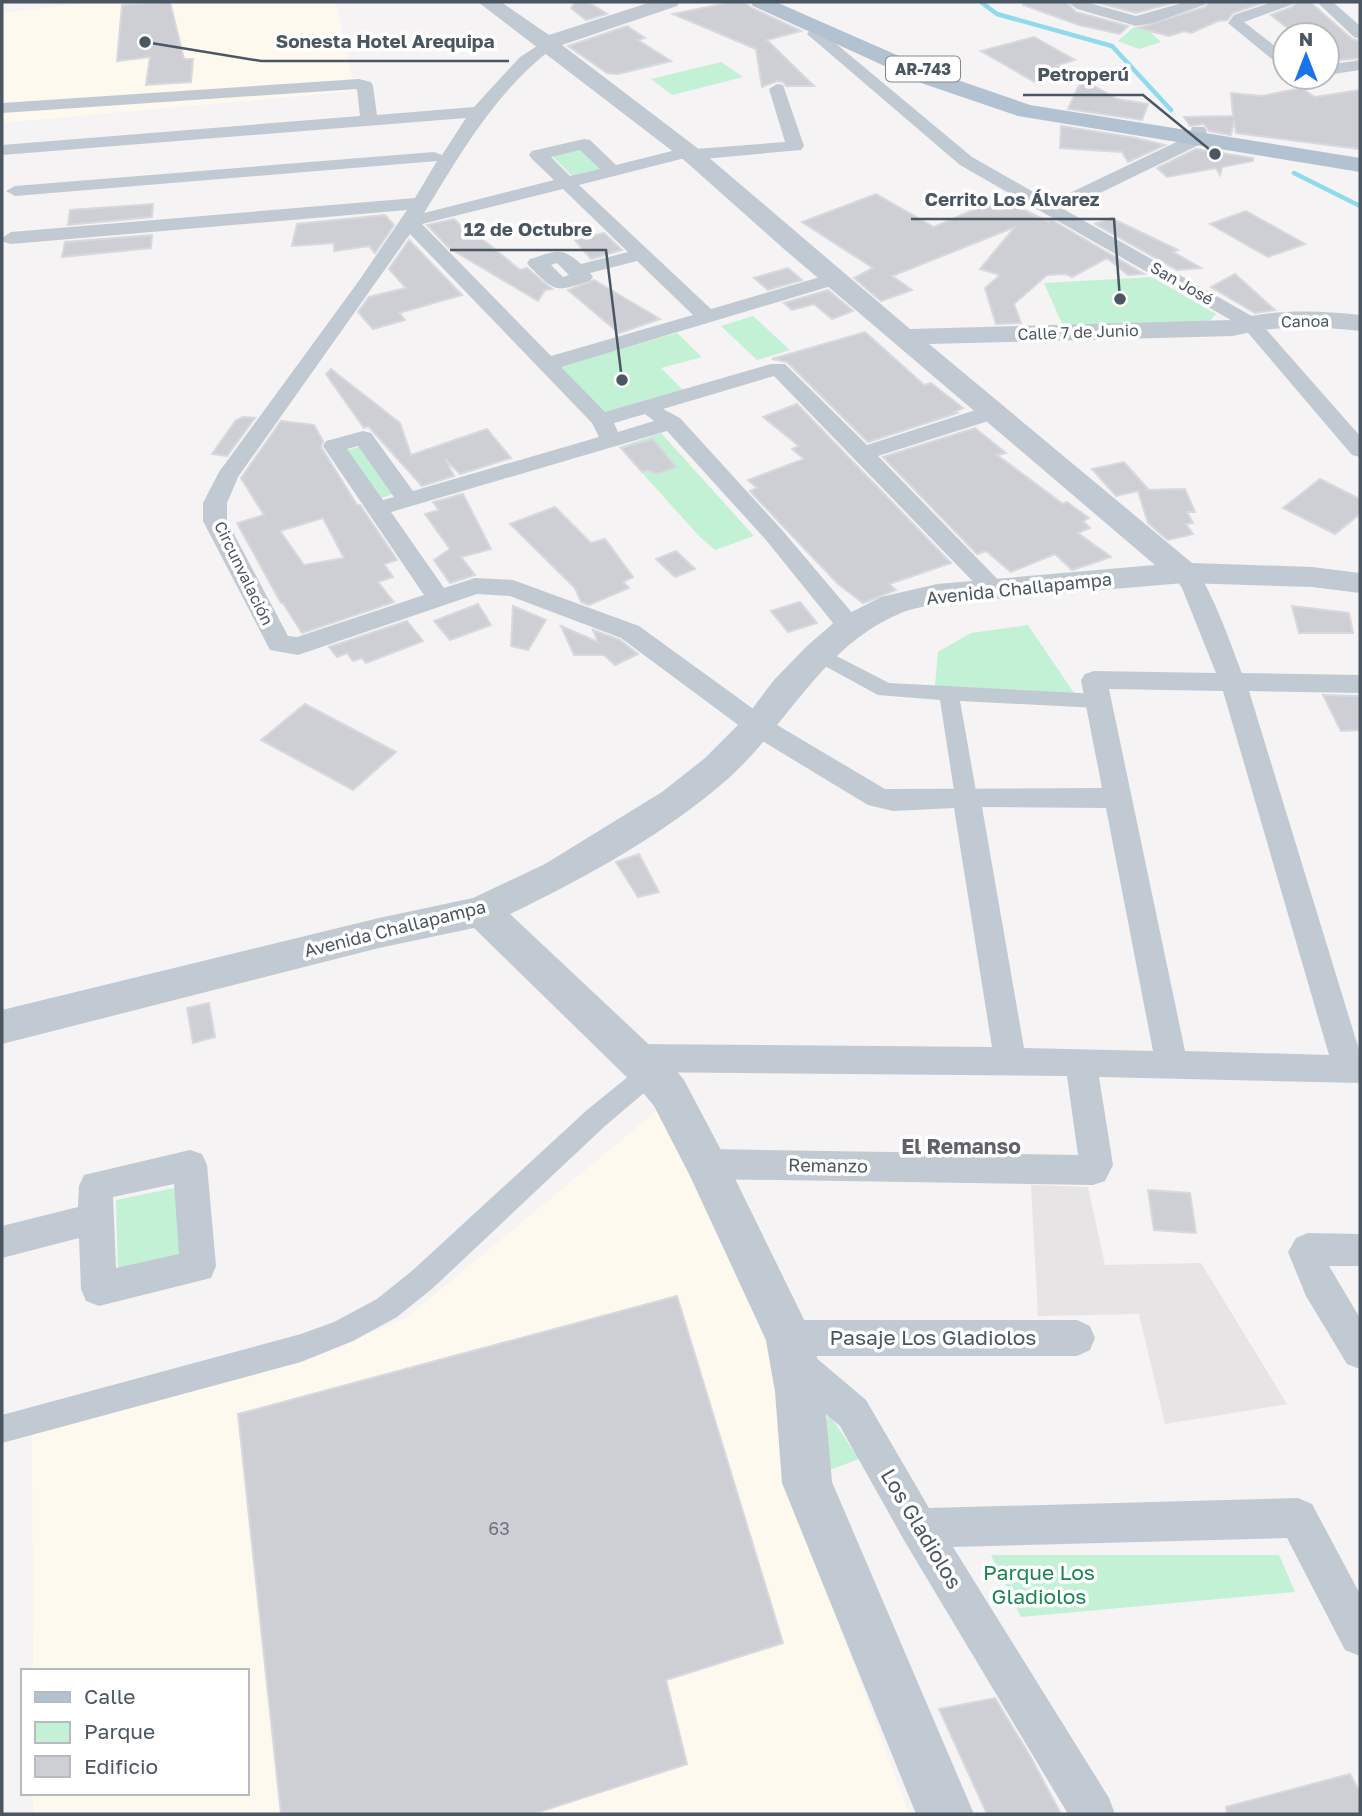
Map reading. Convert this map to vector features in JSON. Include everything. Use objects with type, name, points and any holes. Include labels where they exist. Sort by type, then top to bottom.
[{"type":"main road","name":"AR-743","points":[[760,2],[932,79],[1004,104],[1051,116],[1360,156]]},
{"type":"main road","name":"AR-743","points":[[774,2],[931,72],[1003,99],[1360,165]]},
{"type":"street","points":[[2,1429],[301,1348],[354,1326],[387,1308],[423,1279],[540,1168],[640,1066],[1010,1061],[1354,1069],[1233,682],[1194,586],[1184,573],[834,279],[690,154],[548,44],[488,2]]},
{"type":"street","name":"Circunvalación","points":[[670,2],[564,36],[548,44],[514,69],[481,112],[414,212],[227,477],[215,503],[215,522],[279,644],[298,646],[475,586],[513,588],[630,632],[758,726],[878,798],[894,801],[966,797],[1118,798]]},
{"type":"street","points":[[1076,2],[1136,21],[1149,20],[1199,2]]},
{"type":"street","points":[[1271,51],[1236,23],[1239,19],[1286,2]]},
{"type":"street","points":[[1324,2],[1360,34]]},
{"type":"street","name":"San José","points":[[827,32],[815,34],[966,161],[1250,323],[1360,450]]},
{"type":"street","points":[[1341,68],[1360,65]]},
{"type":"street","points":[[2,150],[206,115],[359,84],[365,86],[369,121]]},
{"type":"street","points":[[11,238],[203,221],[414,212],[566,183],[690,154],[795,146],[777,89]]},
{"type":"street","points":[[2,108],[369,121],[481,112]]},
{"type":"street","points":[[203,221],[206,115]]},
{"type":"street","points":[[1051,209],[1198,135]]},
{"type":"street","points":[[613,171],[584,144],[538,155],[707,317]]},
{"type":"street","points":[[15,191],[434,157]]},
{"type":"street","points":[[414,212],[605,430]]},
{"type":"street","points":[[578,271],[640,254]]},
{"type":"street","points":[[548,364],[834,279]]},
{"type":"street","name":"Canoa","points":[[1250,323],[1327,319],[1360,323]]},
{"type":"street","name":"Calle 7 de Junio","points":[[905,337],[1233,328],[1250,323]]},
{"type":"street","points":[[377,509],[605,430],[645,407],[778,368],[995,589]]},
{"type":"street","points":[[645,407],[672,423],[774,535],[850,627]]},
{"type":"street","points":[[862,454],[993,412]]},
{"type":"street","points":[[605,430],[672,423]]},
{"type":"street","points":[[408,499],[363,438],[334,446],[439,598]]},
{"type":"street","name":"Avenida Challapampa","points":[[2,1027],[379,933],[481,911],[558,874],[675,801],[718,766],[758,726],[786,688],[819,654],[850,627],[892,604],[937,594],[1184,573],[1312,577],[1360,583]]},
{"type":"street","points":[[819,654],[884,690],[1098,701]]},
{"type":"street","points":[[1172,1065],[1094,682],[1097,678],[1360,684]]},
{"type":"street","points":[[949,694],[1010,1061]]},
{"type":"street","points":[[481,911],[669,1093],[706,1164],[794,1352],[807,1483],[945,1814]]},
{"type":"street","name":"Remanzo","points":[[706,1164],[1093,1170],[1096,1165],[1081,1062]]},
{"type":"street","points":[[2,1242],[95,1218]]},
{"type":"street","points":[[1360,1251],[1308,1249],[1306,1252],[1326,1297],[1360,1351]]},
{"type":"street","name":"Pasaje Los Gladiolos","points":[[794,1352],[1077,1338]]},
{"type":"street","name":"Los Gladiolos","points":[[794,1352],[853,1413],[919,1528],[1093,1814]]},
{"type":"street","points":[[919,1528],[1298,1518],[1356,1621]]},
{"type":"shaded area","points":[[90,2],[336,2],[355,91],[2,123],[2,13]]},
{"type":"shaded area","points":[[660,1108],[746,1284],[776,1375],[783,1472],[909,1814],[33,1814],[33,1795],[248,1795],[248,1669],[33,1669],[32,1430],[297,1363],[406,1318]]},
{"type":"shaded area","points":[[1031,1185],[1088,1187],[1105,1265],[1201,1263],[1287,1404],[1165,1424],[1139,1314],[1038,1316]]},
{"type":"green space","points":[[1134,27],[1146,28],[1161,42],[1139,49],[1118,41]]},
{"type":"green space","points":[[721,62],[743,77],[672,95],[651,79]]},
{"type":"green space","points":[[581,147],[604,168],[572,176],[550,154]]},
{"type":"green space","points":[[1152,277],[1216,314],[1206,325],[1064,328],[1044,283]]},
{"type":"green space","points":[[753,316],[790,350],[757,360],[721,326]]},
{"type":"green space","points":[[677,333],[702,357],[661,368],[685,392],[606,415],[559,366]]},
{"type":"green space","points":[[661,433],[754,536],[715,550],[699,536],[619,447]]},
{"type":"green space","points":[[359,447],[393,494],[381,498],[347,450]]},
{"type":"green space","points":[[1028,625],[1080,702],[934,697],[938,652],[971,633]]},
{"type":"green space","points":[[179,1187],[182,1257],[118,1274],[116,1200]]},
{"type":"green space","points":[[827,1411],[859,1459],[827,1471]]},
{"type":"green space","name":"Parque Los Gladiolos","points":[[991,1555],[1279,1555],[1295,1592],[1021,1617]]},
{"type":"building","points":[[170,2],[184,59],[193,59],[191,82],[146,85],[150,57],[117,61],[122,5]]},
{"type":"building","points":[[576,2],[588,2],[607,14],[586,20],[571,8]]},
{"type":"building","points":[[744,2],[801,31],[767,40],[814,86],[786,86],[777,81],[762,87],[756,49],[673,14]]},
{"type":"building","points":[[1024,2],[1066,2],[1076,12],[1128,26],[1120,34],[1079,25],[1023,5]]},
{"type":"building","points":[[1095,2],[1176,2],[1136,13]]},
{"type":"building","points":[[1210,2],[1265,2],[1233,13],[1227,20],[1218,21],[1191,33],[1184,31],[1169,36],[1138,28],[1205,7]]},
{"type":"building","points":[[1297,2],[1310,2],[1332,21],[1279,21],[1271,15],[1292,7]]},
{"type":"building","points":[[627,26],[645,38],[638,40],[671,61],[618,74],[607,73],[568,46]]},
{"type":"building","points":[[1341,29],[1352,39],[1360,41],[1360,58],[1341,60]]},
{"type":"building","points":[[1034,37],[1075,60],[1057,65],[1062,68],[1038,84],[981,51]]},
{"type":"building","points":[[1082,79],[1117,99],[1148,104],[1142,120],[1068,109]]},
{"type":"building","points":[[1360,90],[1360,149],[1236,133],[1234,121],[1231,135],[1209,131],[1204,124],[1190,126],[1184,117],[1233,116],[1231,93],[1262,96],[1286,91],[1306,91],[1315,97]]},
{"type":"building","points":[[1061,126],[1165,145],[1128,162],[1122,152],[1060,148]]},
{"type":"building","points":[[1196,149],[1253,158],[1253,161],[1222,167],[1220,175],[1216,168],[1167,177],[1157,168]]},
{"type":"building","points":[[876,194],[934,227],[1000,198],[1049,222],[1050,219],[1144,274],[1128,275],[1107,258],[1072,277],[1066,274],[1047,275],[1014,304],[1021,323],[996,324],[985,288],[1000,275],[980,269],[1015,227],[892,276],[912,290],[881,301],[854,278],[873,268],[802,222]]},
{"type":"building","points":[[153,204],[152,217],[68,225],[70,210]]},
{"type":"building","points":[[1246,211],[1305,244],[1268,257],[1210,224]]},
{"type":"building","points":[[385,215],[394,225],[375,253],[369,246],[334,251],[334,243],[292,246],[297,224]]},
{"type":"building","points":[[1111,218],[1178,250],[1173,252],[1201,268],[1177,270],[1095,224]]},
{"type":"building","points":[[454,219],[474,239],[480,237],[520,270],[527,268],[552,289],[545,290],[538,301],[449,248],[427,225]]},
{"type":"building","points":[[604,233],[622,250],[591,259],[574,239]]},
{"type":"building","points":[[152,235],[151,248],[62,257],[65,242]]},
{"type":"building","points":[[409,240],[462,295],[399,313],[405,320],[373,329],[358,312],[369,297],[406,288],[389,269]]},
{"type":"building","points":[[788,268],[802,280],[768,290],[754,278]]},
{"type":"building","points":[[1235,274],[1275,310],[1255,313],[1211,287]]},
{"type":"building","points":[[594,280],[660,319],[619,333],[568,290]]},
{"type":"building","points":[[828,290],[853,311],[832,319],[814,304],[792,310],[784,303]]},
{"type":"building","points":[[865,332],[924,385],[931,383],[963,408],[954,412],[957,413],[868,442],[787,362],[772,359]]},
{"type":"building","points":[[331,369],[400,423],[411,455],[487,429],[511,458],[460,474],[445,459],[454,476],[422,486],[368,426],[364,428],[326,374]]},
{"type":"building","points":[[797,404],[951,563],[889,584],[896,590],[863,603],[838,584],[750,491],[757,488],[748,480],[804,459],[792,449],[799,446],[763,417]]},
{"type":"building","points":[[243,417],[255,418],[227,456],[212,454],[236,420]]},
{"type":"building","points":[[281,421],[314,425],[323,441],[321,447],[357,505],[360,505],[397,560],[384,564],[393,577],[378,582],[394,602],[302,633],[281,603],[237,523],[264,515],[241,478]],"holes":[[[323,518],[344,558],[304,565],[280,531]]]},
{"type":"building","points":[[975,428],[1006,453],[997,455],[1063,504],[1067,502],[1089,518],[1083,521],[1090,528],[1078,533],[1111,557],[1072,570],[1055,554],[1011,572],[986,551],[977,554],[883,457]]},
{"type":"building","points":[[653,439],[676,467],[658,474],[647,470],[642,472],[621,448]]},
{"type":"building","points":[[1124,462],[1148,489],[1145,490],[1185,489],[1195,512],[1187,512],[1193,523],[1186,524],[1193,534],[1168,540],[1148,523],[1138,491],[1116,496],[1092,469]]},
{"type":"building","points":[[1320,479],[1360,499],[1360,514],[1335,534],[1283,508]]},
{"type":"building","points":[[463,494],[491,549],[461,557],[475,575],[450,583],[434,560],[450,549],[425,514],[439,510],[433,502]]},
{"type":"building","points":[[555,507],[591,543],[605,539],[633,577],[623,582],[629,588],[589,605],[581,602],[575,588],[510,524]]},
{"type":"building","points":[[676,551],[695,569],[675,577],[656,559]]},
{"type":"building","points":[[800,602],[817,623],[788,632],[771,611]]},
{"type":"building","points":[[478,604],[491,625],[450,640],[434,621]]},
{"type":"building","points":[[513,606],[546,620],[528,650],[511,646]]},
{"type":"building","points":[[1292,606],[1349,613],[1353,633],[1299,633]]},
{"type":"building","points":[[407,621],[423,641],[366,663],[362,658],[353,661],[347,653],[337,657],[329,647]]},
{"type":"building","points":[[561,626],[598,642],[593,630],[620,640],[638,654],[615,665],[604,655],[574,655]]},
{"type":"building","points":[[1323,695],[1360,696],[1360,730],[1341,731]]},
{"type":"building","points":[[305,704],[396,752],[353,790],[261,740]]},
{"type":"building","points":[[639,854],[659,892],[638,897],[616,862]]},
{"type":"building","points":[[209,1003],[215,1037],[193,1043],[187,1008]]},
{"type":"building","points":[[1148,1190],[1190,1193],[1196,1233],[1154,1230]]},
{"type":"building","points":[[677,1296],[783,1643],[666,1680],[687,1764],[533,1814],[281,1814],[238,1414]]},
{"type":"building","points":[[995,1698],[1061,1814],[987,1814],[939,1709]]},
{"type":"building","points":[[1350,1774],[1360,1792],[1360,1814],[1227,1814],[1226,1807]]},
{"type":"waterway","points":[[981,2],[997,14],[1112,46],[1171,110]]},
{"type":"waterway","points":[[1294,173],[1360,206]]},
{"type":"place","name":"Sonesta Hotel Arequipa","points":[[145,42]]},
{"type":"place","name":"Petroperú","points":[[1215,154]]},
{"type":"place","name":"Cerrito Los Álvarez","points":[[1120,299]]},
{"type":"place","name":"12 de Octubre","points":[[622,380]]},
{"type":"district","name":"El Remanso","points":[[961,1147]]}]
